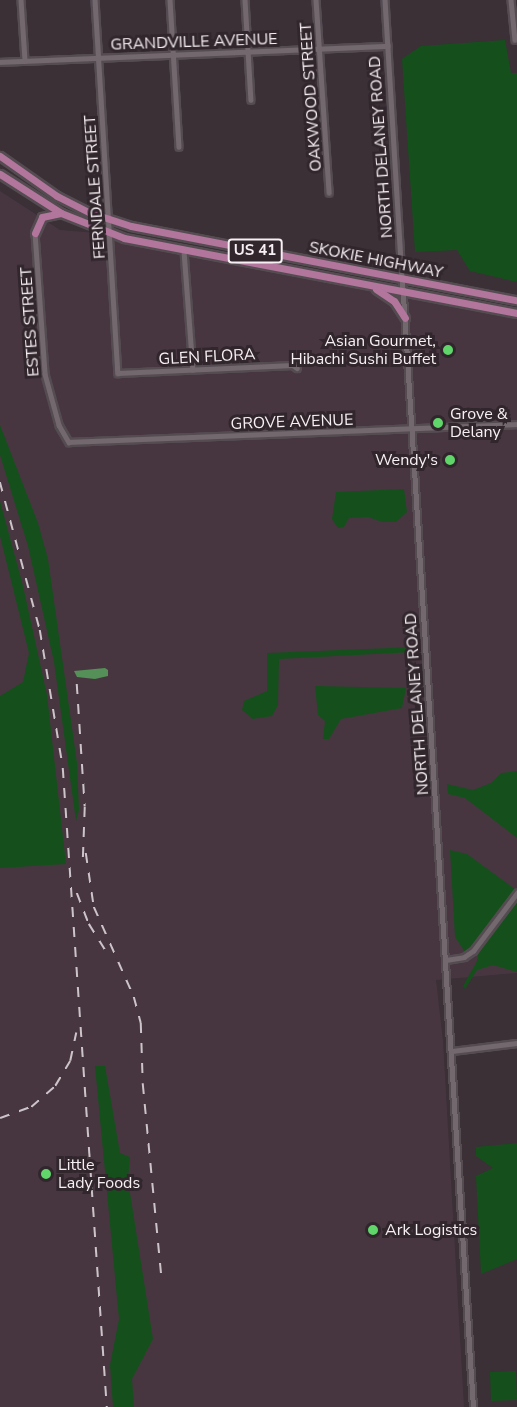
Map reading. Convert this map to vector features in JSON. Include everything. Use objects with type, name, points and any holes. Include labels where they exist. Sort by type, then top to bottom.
[{"type":"highway","name":"SKOKIE HIGHWAY","points":[[0,156],[57,196],[110,220],[181,238],[517,300]]},
{"type":"highway","name":"SKOKIE HIGHWAY","points":[[0,174],[61,213],[110,234],[184,251],[517,313]]},
{"type":"highway","points":[[35,233],[42,217],[61,213]]},
{"type":"highway","points":[[372,286],[394,301],[405,318]]},
{"type":"street","points":[[21,0],[25,61]]},
{"type":"street","name":"FERNDALE STREET","points":[[95,0],[118,373]]},
{"type":"street","points":[[170,0],[179,147]]},
{"type":"street","points":[[245,0],[251,100]]},
{"type":"street","name":"OAKWOOD STREET","points":[[316,0],[329,193]]},
{"type":"street","name":"NORTH DELANEY ROAD","points":[[385,0],[473,1407]]},
{"type":"street","points":[[512,0],[515,40]]},
{"type":"street","name":"GRANDVILLE AVENUE","points":[[0,62],[388,46]]},
{"type":"street","name":"ESTES STREET","points":[[35,233],[45,374],[59,425],[69,442]]},
{"type":"street","points":[[184,251],[193,369]]},
{"type":"street","name":"GLEN FLORA","points":[[118,373],[292,365],[297,368]]},
{"type":"street","name":"GROVE AVENUE","points":[[69,442],[517,424]]},
{"type":"street","points":[[446,960],[464,957],[473,951],[517,893]]},
{"type":"street","points":[[452,1051],[517,1043]]},
{"type":"shaded area","points":[[505,40],[511,73],[517,73],[517,282],[470,271],[457,250],[415,252],[402,59],[421,46]]},
{"type":"shaded area","points":[[0,191],[60,230],[110,234],[517,313],[517,973],[436,980],[443,1041],[464,1407],[0,1407]]},
{"type":"shaded area","points":[[0,425],[38,523],[48,559],[77,763],[79,810],[76,821],[54,662],[28,546],[0,455]]},
{"type":"shaded area","points":[[404,489],[407,512],[396,522],[382,522],[368,517],[349,518],[344,527],[338,528],[332,519],[336,492]]},
{"type":"shaded area","points":[[0,501],[23,586],[47,695],[66,864],[0,868],[0,696],[23,682],[29,653],[0,536]]},
{"type":"shaded area","points":[[416,647],[413,652],[279,659],[278,705],[272,716],[253,719],[242,710],[244,701],[267,691],[267,653]]},
{"type":"shaded area","points":[[105,668],[108,670],[108,676],[95,679],[77,677],[74,671]]},
{"type":"shaded area","points":[[315,686],[406,688],[402,708],[341,719],[329,739],[323,739],[325,721],[318,715]]},
{"type":"shaded area","points":[[517,771],[517,838],[465,798],[448,794],[447,784],[473,790],[491,783],[501,773]]},
{"type":"shaded area","points":[[450,850],[467,854],[516,890],[476,942],[465,952],[455,937]]},
{"type":"shaded area","points":[[517,901],[517,972],[493,965],[477,970],[465,989],[463,986],[477,961],[479,951]]},
{"type":"shaded area","points":[[95,1066],[105,1066],[120,1153],[130,1157],[128,1180],[153,1339],[132,1379],[134,1407],[113,1407],[110,1365],[119,1319]]},
{"type":"shaded area","points":[[517,1143],[517,1259],[481,1274],[476,1176],[493,1168],[476,1156],[476,1147]]},
{"type":"shaded area","points":[[516,1371],[517,1400],[491,1401],[490,1372]]},
{"type":"railway","points":[[0,482],[40,630],[63,768],[107,1407]]},
{"type":"railway","points":[[77,684],[85,807],[83,861]]},
{"type":"railway","points":[[86,853],[94,907],[134,997],[141,1023],[143,1084],[162,1282]]},
{"type":"railway","points":[[77,893],[89,924],[106,951]]},
{"type":"railway","points":[[0,1118],[31,1107],[55,1086],[70,1061],[76,1033]]},
{"type":"place","name":"Asian Gourmet, Hibachi Sushi Buffet","points":[[448,350]]},
{"type":"place","name":"Grove & Delany","points":[[438,423]]},
{"type":"place","name":"Wendy's","points":[[450,460]]},
{"type":"place","name":"Little Lady Foods","points":[[46,1174]]},
{"type":"place","name":"Ark Logistics","points":[[373,1230]]}]
